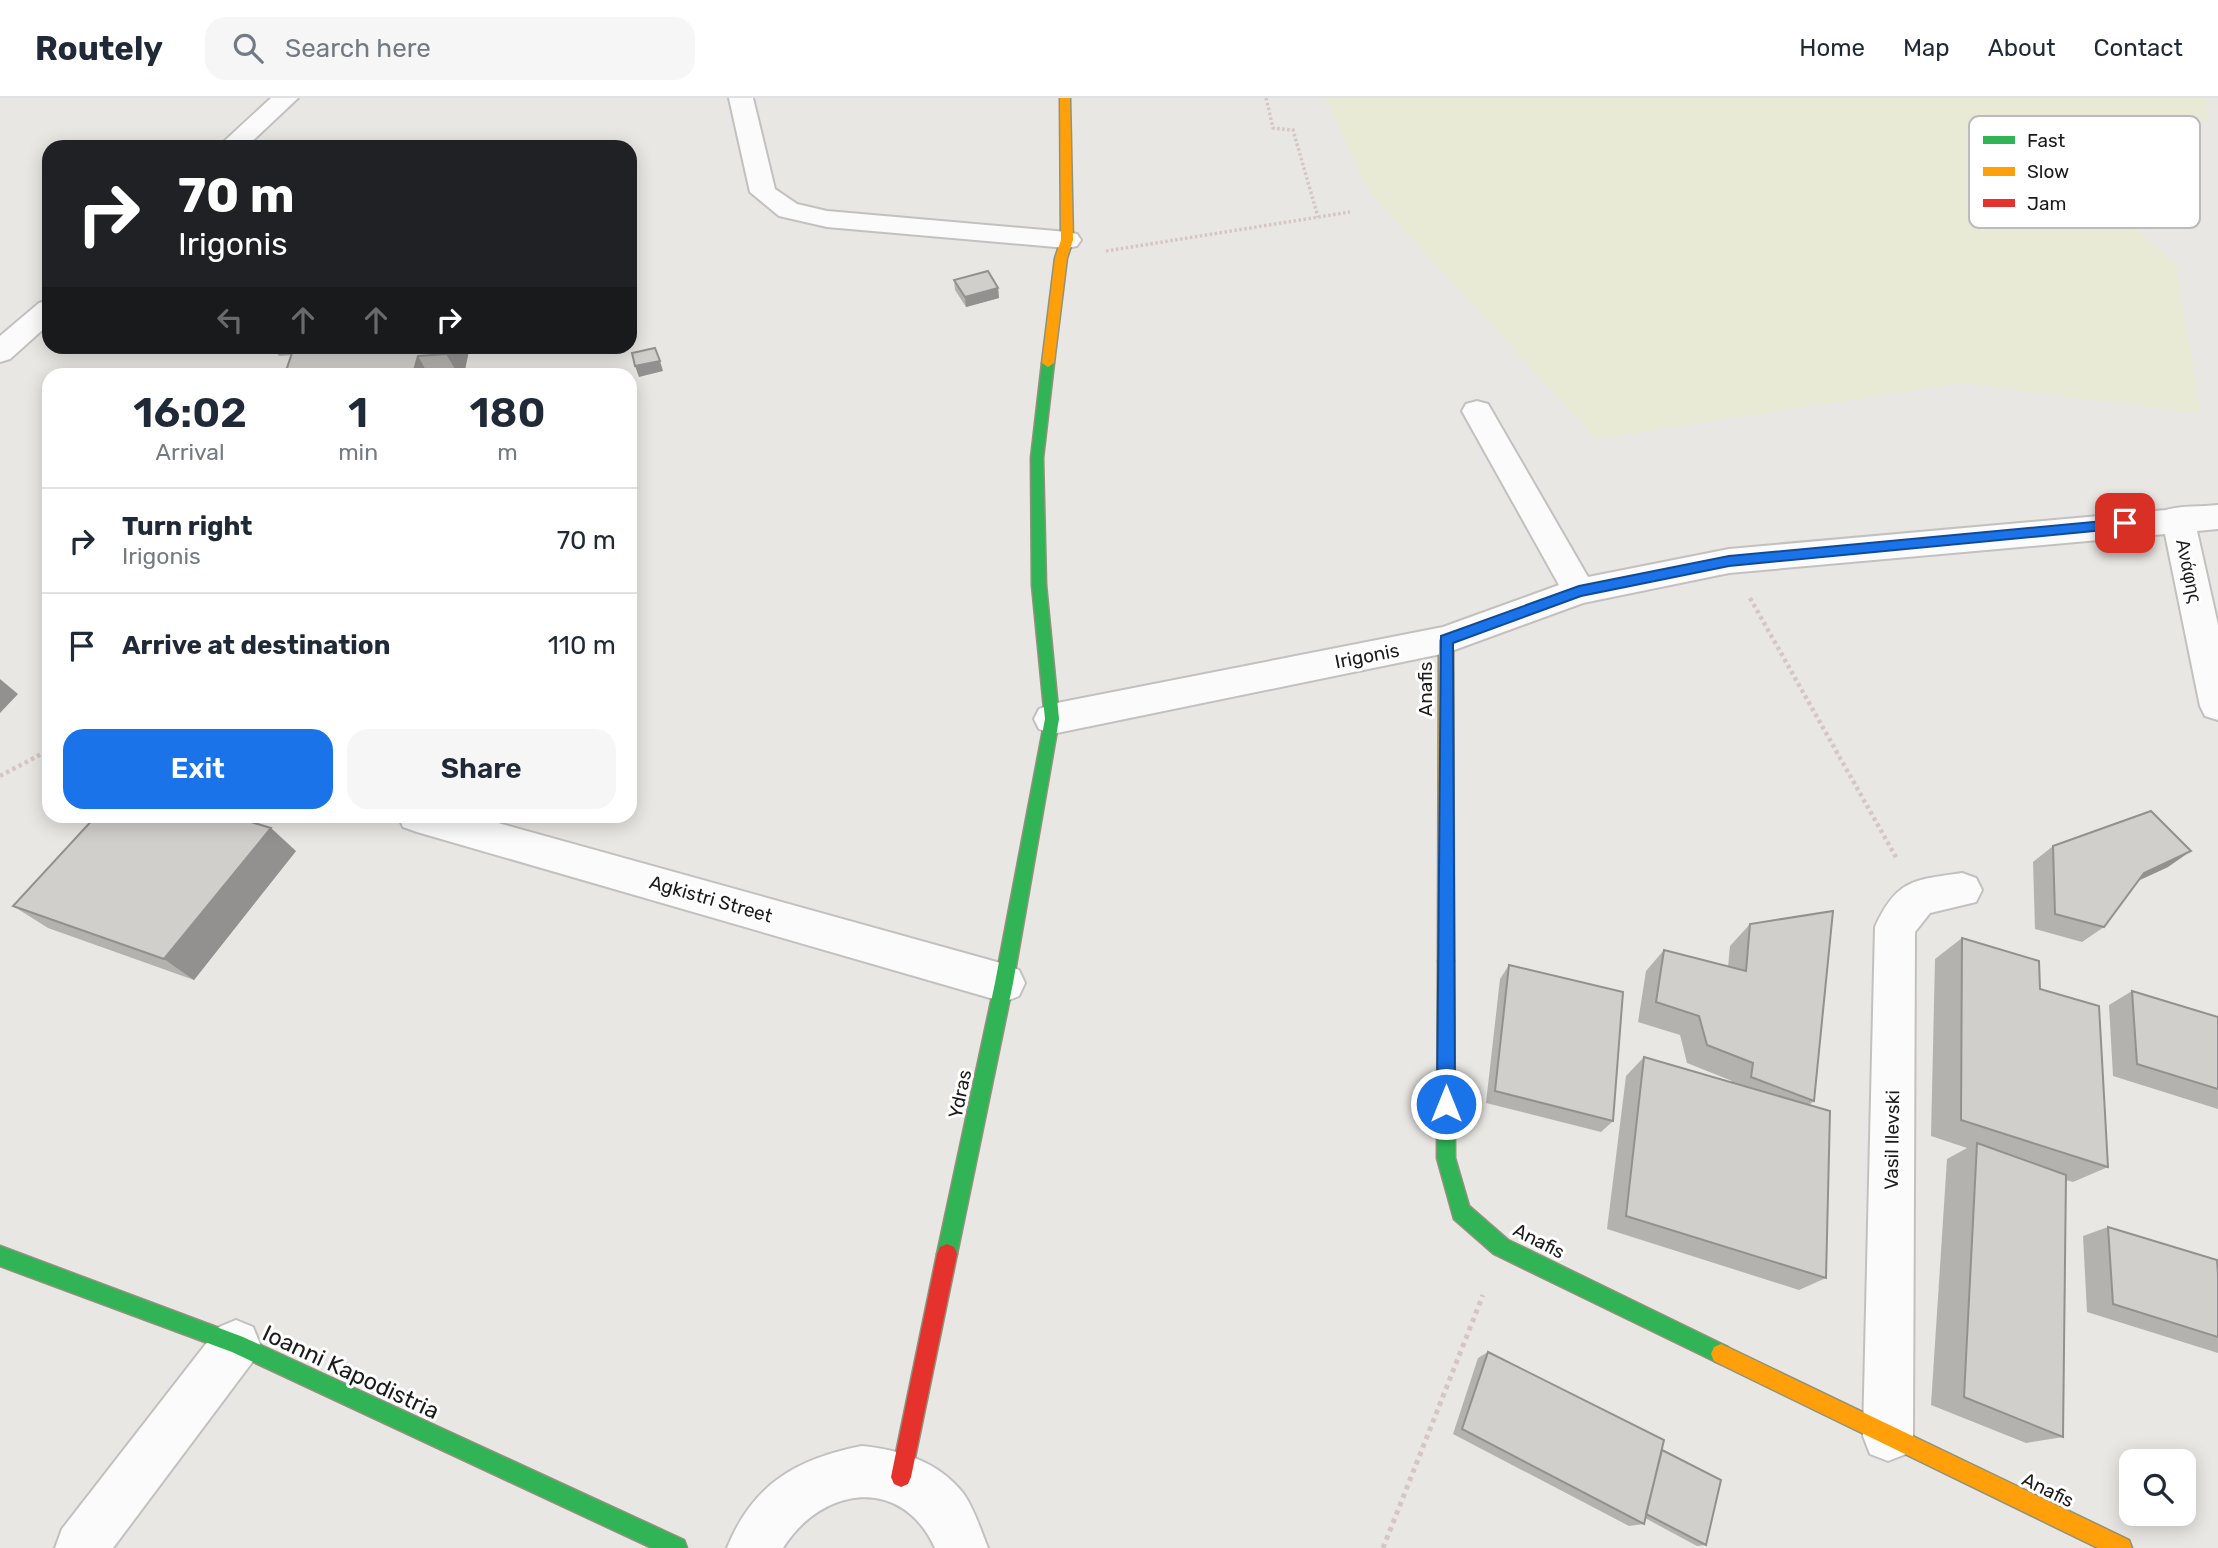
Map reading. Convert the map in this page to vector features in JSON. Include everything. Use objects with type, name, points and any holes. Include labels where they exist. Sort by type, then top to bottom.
[{"type":"street","points":[[239,140],[286,98]]},
{"type":"street","points":[[741,98],[763,192],[788,211],[827,219],[1064,249]]},
{"type":"street","name":"Ydras","points":[[901,1477],[1004,983],[1052,719],[1039,585],[1037,458],[1064,249],[1065,98]]},
{"type":"street","points":[[0,352],[42,315]]},
{"type":"street","points":[[1477,411],[1579,591]]},
{"type":"street","name":"Irigonis","points":[[1052,719],[1446,640],[1579,591],[1729,561],[2218,517]]},
{"type":"street","name":"Ανάφης","points":[[2178,519],[2218,706]]},
{"type":"street","name":"Anafis","points":[[1446,640],[1446,1158],[1461,1212],[1501,1247],[2121,1548]]},
{"type":"street","name":"Agkistri Street","points":[[442,823],[1004,983]]},
{"type":"street","points":[[1918,897],[1962,890]]},
{"type":"street","name":"Vasil Ilevski","points":[[1888,1436],[1895,927],[1918,897]]},
{"type":"street","name":"Ioanni Kapodistria","points":[[0,1256],[236,1344],[676,1548]]},
{"type":"street","points":[[81,1548],[236,1344]]},
{"type":"street","points":[[753,1548],[758,1537],[787,1501],[823,1478],[863,1469],[901,1477],[933,1497],[957,1531],[962,1548]]},
{"type":"path","points":[[1266,98],[1273,128],[1293,130],[1318,217]]},
{"type":"path","points":[[1064,249],[1350,212]]},
{"type":"path","points":[[1729,561],[1918,897]]},
{"type":"path","points":[[0,776],[42,754]]},
{"type":"path","points":[[1383,1548],[1501,1247]]},
{"type":"green space","points":[[1325,98],[2205,98],[2210,121],[2200,122],[2200,116],[1969,116],[1969,228],[2134,228],[2176,264],[2201,414],[1962,383],[1596,439],[1370,193]]},
{"type":"building","points":[[988,271],[998,288],[965,297],[954,280]]},
{"type":"building","points":[[655,348],[660,361],[635,366],[632,354]]},
{"type":"building","points":[[292,354],[446,354],[418,356],[415,368],[287,368]]},
{"type":"building","points":[[2151,811],[2191,851],[2144,873],[2104,927],[2055,914],[2053,846]]},
{"type":"building","points":[[90,823],[254,823],[271,828],[164,959],[13,906]]},
{"type":"building","points":[[1833,911],[1814,1101],[1751,1077],[1753,1063],[1707,1045],[1699,1016],[1656,1002],[1664,950],[1746,971],[1750,924]]},
{"type":"building","points":[[1962,938],[2039,961],[2040,989],[2099,1006],[2108,1167],[1961,1120]]},
{"type":"building","points":[[1509,965],[1623,992],[1613,1121],[1495,1091]]},
{"type":"building","points":[[2132,991],[2218,1017],[2218,1089],[2137,1064]]},
{"type":"building","points":[[1644,1057],[1830,1111],[1826,1278],[1626,1216]]},
{"type":"building","points":[[1977,1143],[2066,1175],[2063,1437],[1964,1397]]},
{"type":"building","points":[[2108,1227],[2217,1260],[2218,1337],[2113,1304]]},
{"type":"building","points":[[1488,1352],[1664,1440],[1644,1524],[1462,1429]]},
{"type":"building","points":[[1662,1450],[1721,1480],[1706,1545],[1646,1514]]},
{"type":"traffic: fast","points":[[947,1254],[1004,983],[1052,719],[1039,585],[1037,458],[1048,363]]},
{"type":"traffic: fast","points":[[1446,961],[1446,1158],[1461,1212],[1501,1247],[1721,1354]]},
{"type":"traffic: fast","points":[[0,1256],[236,1344],[676,1548]]},
{"type":"traffic: slow","points":[[1048,363],[1061,258],[1067,240],[1065,98]]},
{"type":"traffic: slow","points":[[1446,640],[1446,961]]},
{"type":"traffic: slow","points":[[1721,1354],[2121,1548]]},
{"type":"traffic: jam","points":[[901,1477],[947,1254]]},
{"type":"route","points":[[1446,1104],[1446,640],[1579,591],[1729,561],[2125,523]]}]
